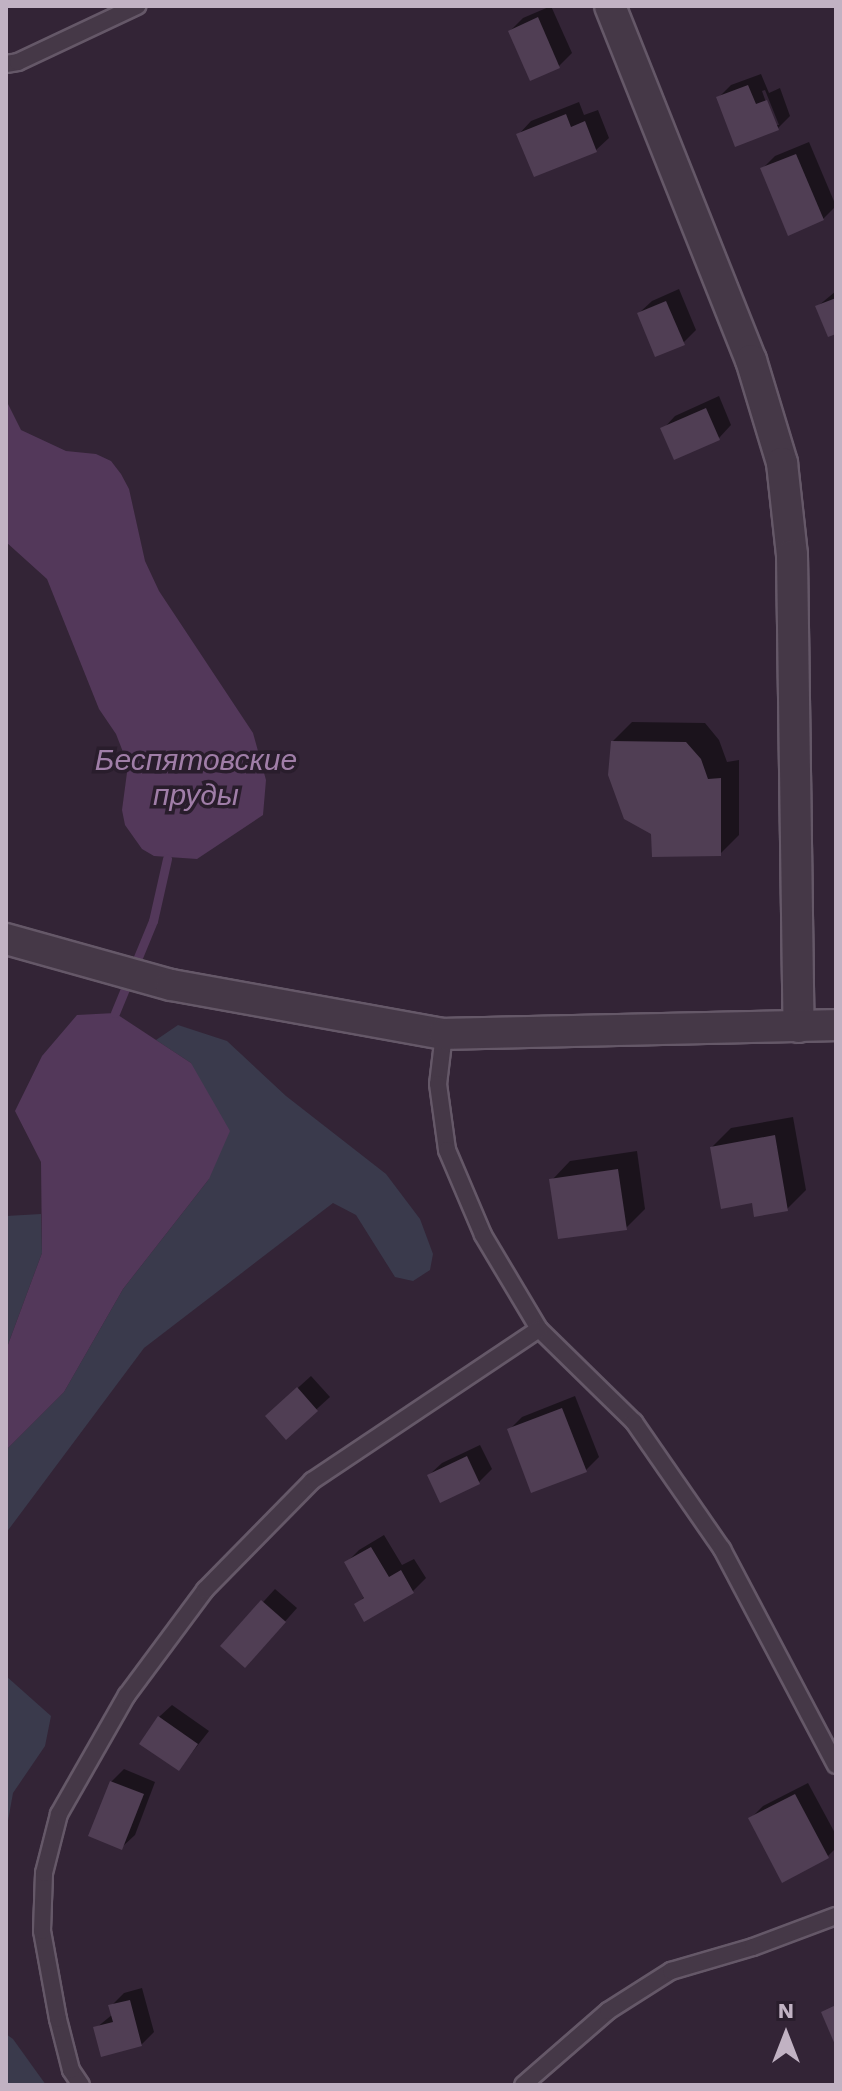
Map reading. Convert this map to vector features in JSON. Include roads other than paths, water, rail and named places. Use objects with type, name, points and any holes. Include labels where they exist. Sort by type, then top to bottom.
[{"type":"street","points":[[610,6],[751,360],[782,463],[792,555],[799,1027]]},
{"type":"street","points":[[6,939],[171,985],[444,1034],[836,1025]]},
{"type":"lane","points":[[6,64],[18,62],[137,6]]},
{"type":"lane","points":[[444,1034],[438,1084],[447,1150],[483,1235],[539,1329],[634,1422],[722,1549],[836,1765]]},
{"type":"lane","points":[[81,2085],[71,2070],[58,2019],[42,1931],[44,1873],[59,1814],[127,1695],[205,1590],[312,1481],[539,1329]]},
{"type":"lane","points":[[523,2085],[608,2011],[671,1971],[753,1947],[836,1916]]},
{"type":"water","name":"Беспятовские пруды","points":[[6,400],[21,430],[66,451],[96,454],[111,461],[121,474],[129,489],[145,561],[159,591],[253,733],[266,780],[263,815],[197,859],[154,856],[142,849],[125,825],[122,810],[128,765],[116,734],[99,709],[47,579],[6,542]]},
{"type":"water","points":[[115,1013],[191,1063],[230,1131],[209,1179],[123,1289],[64,1392],[6,1450],[6,1350],[42,1253],[41,1162],[15,1111],[42,1056],[77,1015]]},
{"type":"waterway","points":[[115,1013],[153,921],[167,859]]}]
